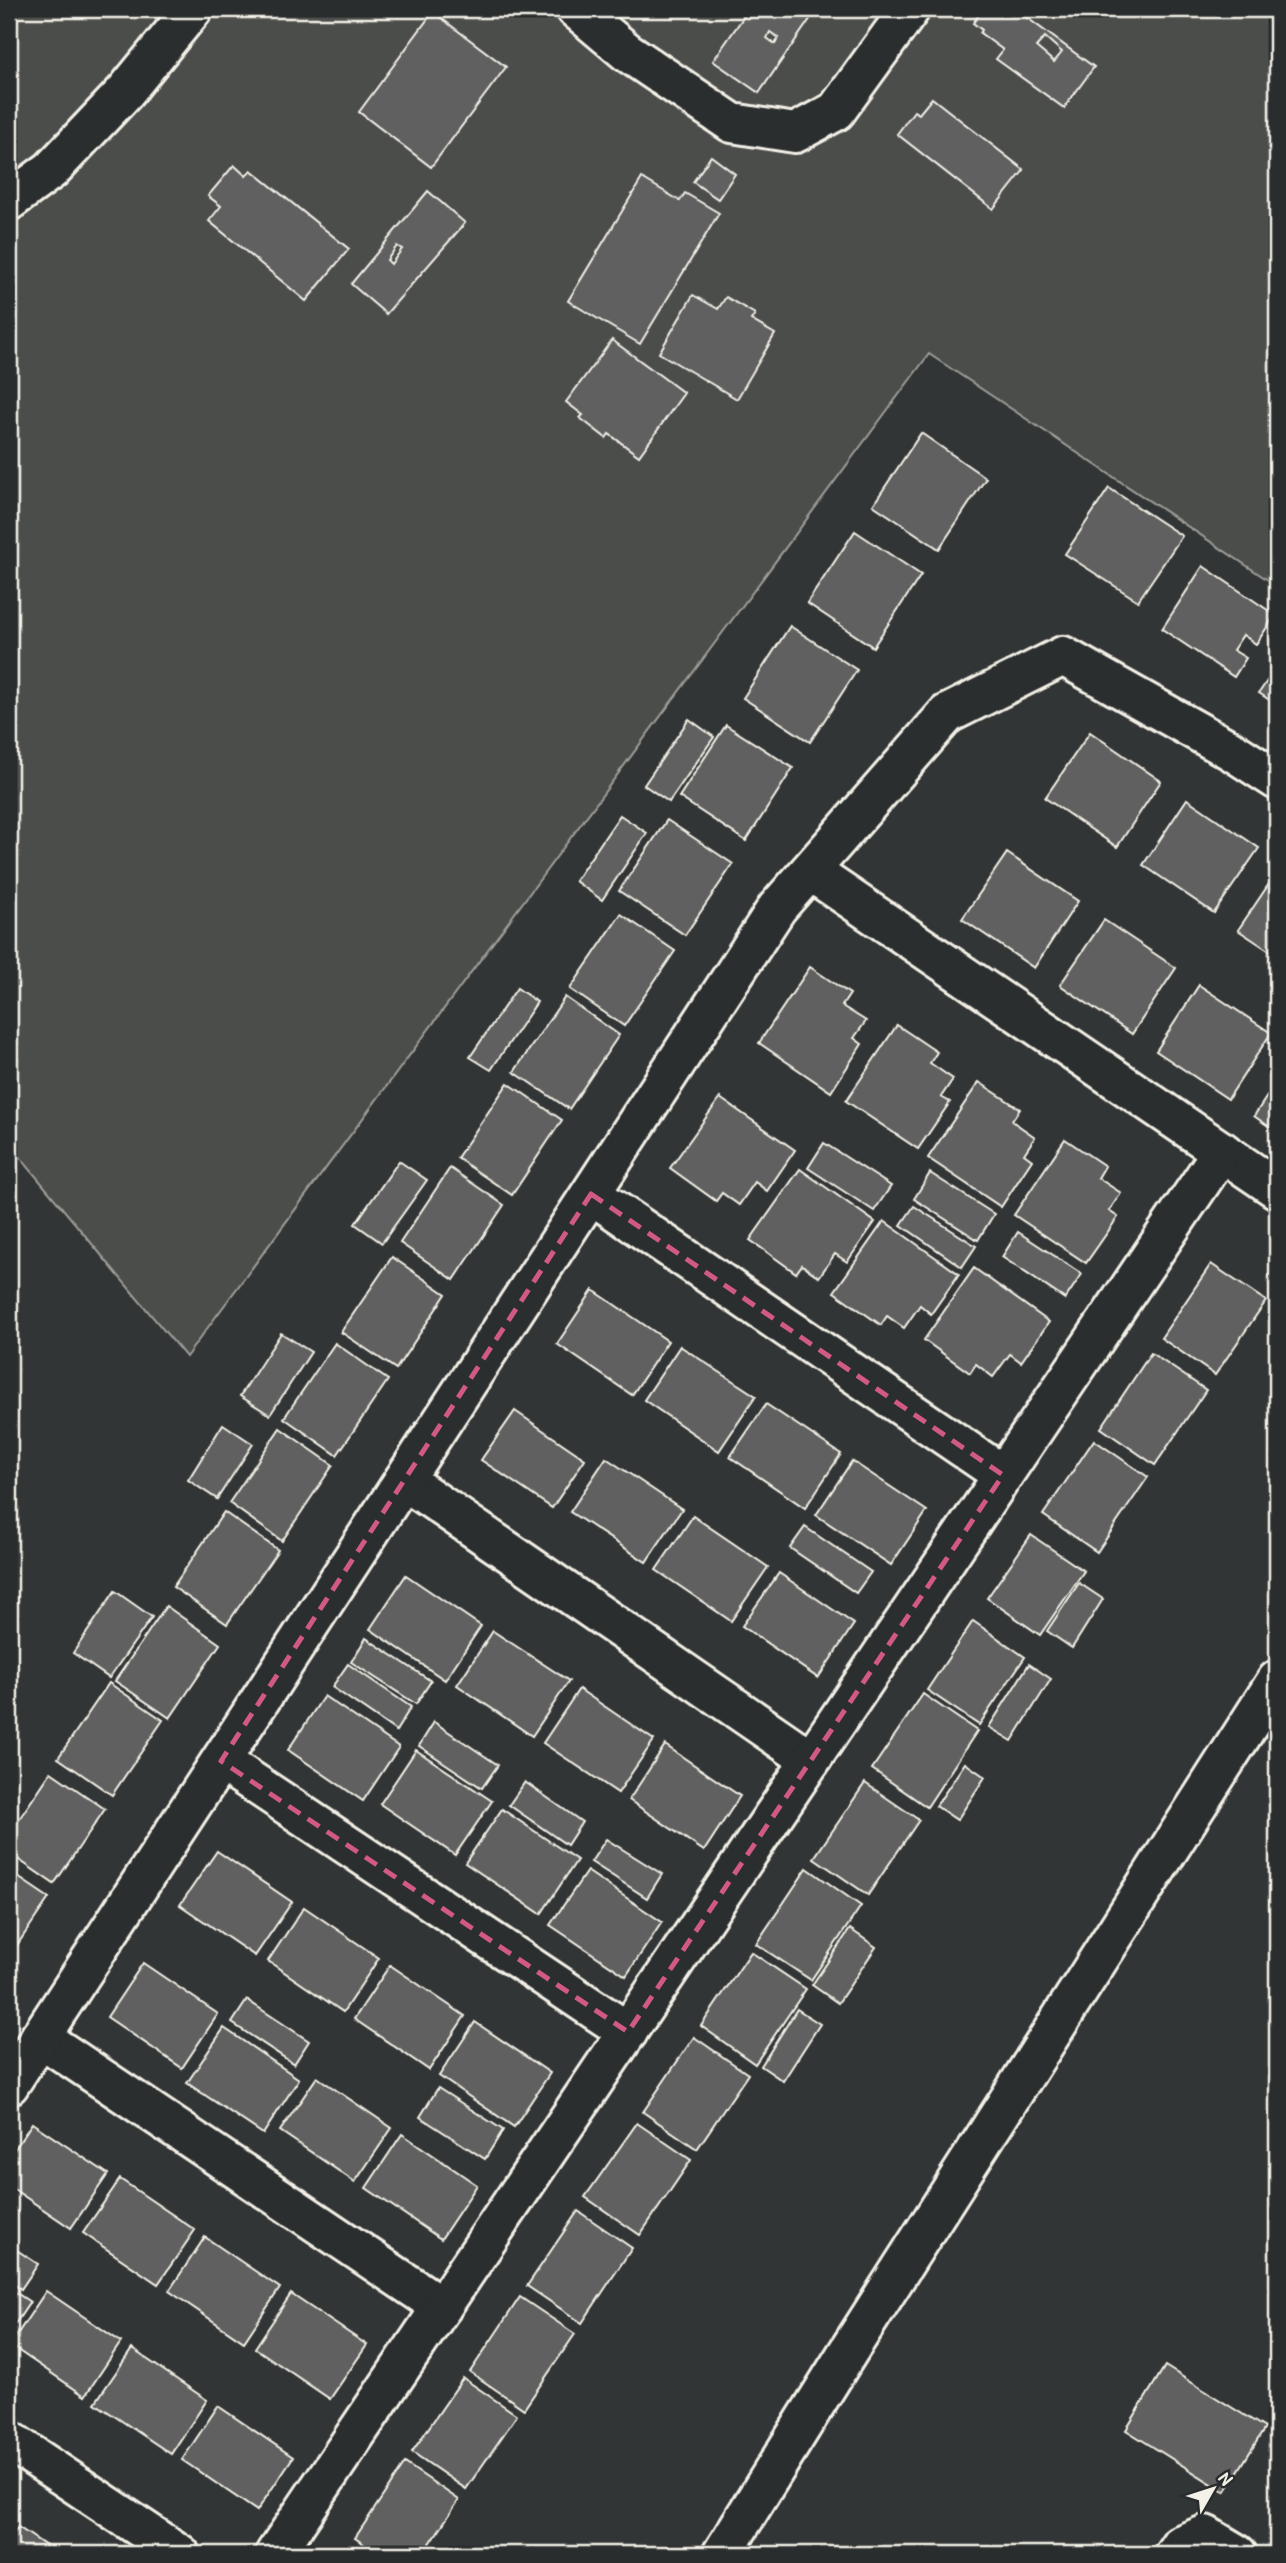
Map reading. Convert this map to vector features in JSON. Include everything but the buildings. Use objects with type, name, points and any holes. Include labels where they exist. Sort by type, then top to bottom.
[{"type":"street","points":[[9,201],[51,170],[125,92],[193,9]]},
{"type":"street","points":[[576,9],[627,52],[732,123],[795,133],[836,111],[910,9]]},
{"type":"street","points":[[9,2085],[777,908],[947,714],[1063,656],[1232,751],[1277,780]]},
{"type":"street","points":[[810,871],[1277,1189]]},
{"type":"street","points":[[275,2554],[1222,1151]]},
{"type":"street","points":[[591,1194],[1003,1475]]},
{"type":"street","points":[[404,1480],[811,1760]]},
{"type":"street","points":[[722,2554],[1277,1679]]},
{"type":"street","points":[[221,1761],[628,2032]]},
{"type":"street","points":[[40,2037],[442,2307]]},
{"type":"street","points":[[9,2440],[180,2554]]},
{"type":"street","points":[[1174,2554],[1180,2545],[1205,2535],[1237,2554]]},
{"type":"highlighted area","points":[[591,1194],[1003,1475],[628,2032],[221,1761]]},
{"type":"shaded area","points":[[9,9],[1277,9],[1277,586],[929,354],[186,1357],[9,1144]]}]
